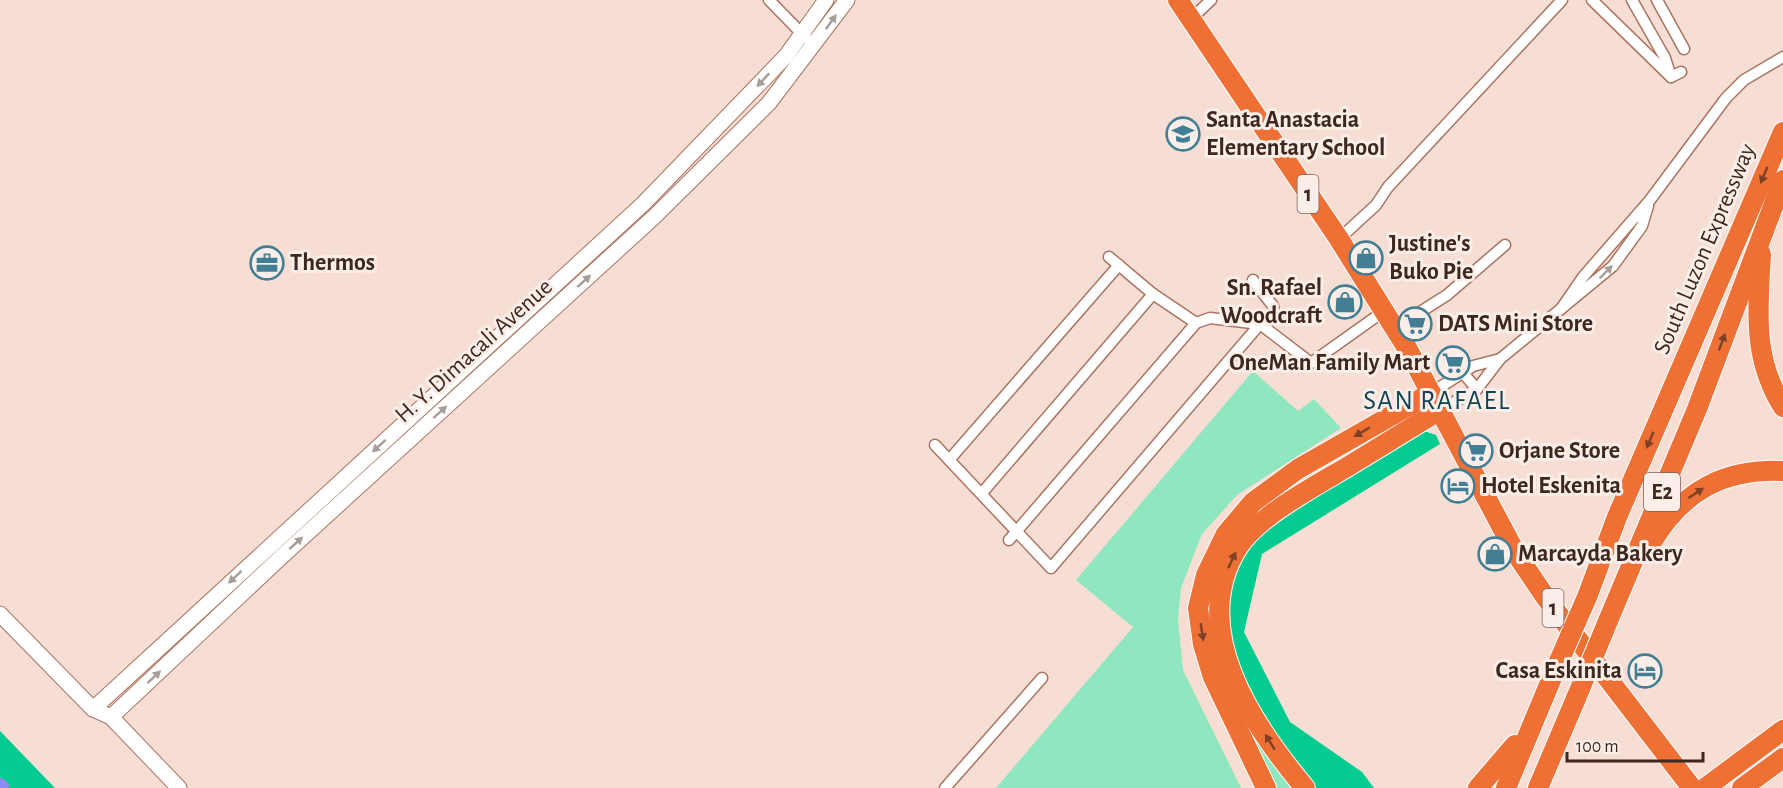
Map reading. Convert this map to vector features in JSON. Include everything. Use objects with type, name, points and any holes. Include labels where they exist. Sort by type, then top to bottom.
[{"type":"highway","name":"1","points":[[1178,0],[1339,239],[1395,328],[1521,562],[1545,598],[1692,788]]},
{"type":"highway","name":"South Luzon Expressway","points":[[1542,702],[1587,597],[1617,517],[1780,139]]},
{"type":"highway","name":"South Luzon Expressway","points":[[1622,587],[1702,396],[1783,180]]},
{"type":"highway","points":[[1763,232],[1759,339],[1770,385],[1783,407]]},
{"type":"highway","points":[[1266,788],[1213,677],[1203,644],[1198,608],[1206,575],[1226,534],[1254,502],[1298,469],[1436,401]]},
{"type":"highway","points":[[1305,788],[1278,755],[1235,680],[1221,641],[1219,609],[1226,574],[1239,546],[1268,518],[1436,401]]},
{"type":"highway","points":[[1622,587],[1666,518],[1688,498],[1708,484],[1737,474],[1783,471]]},
{"type":"highway","name":"E2","points":[[1538,788],[1622,587]]},
{"type":"highway","points":[[1478,788],[1511,752],[1542,702]]},
{"type":"highway","name":"E2","points":[[1506,788],[1542,702]]},
{"type":"highway","points":[[1705,788],[1783,730]]},
{"type":"highway","points":[[1742,788],[1783,758]]},
{"type":"street","points":[[770,0],[808,40]]},
{"type":"street","name":"H. Y. Dimacali Avenue","points":[[111,717],[280,558],[654,217],[769,103],[808,40],[826,0]]},
{"type":"street","name":"H. Y. Dimacali Avenue","points":[[93,708],[643,204],[754,90],[848,0]]},
{"type":"street","points":[[1191,19],[1211,0]]},
{"type":"street","points":[[1339,239],[1376,205],[1388,187],[1562,0]]},
{"type":"street","points":[[1593,0],[1635,43],[1676,75],[1632,0]]},
{"type":"street","points":[[1657,0],[1684,49]]},
{"type":"street","points":[[1635,43],[1648,28]]},
{"type":"street","points":[[1561,309],[1583,277],[1650,200],[1726,98],[1744,80],[1783,57]]},
{"type":"street","points":[[1436,401],[1477,389],[1500,359],[1613,266],[1641,226],[1650,200]]},
{"type":"street","points":[[643,204],[654,217]]},
{"type":"street","points":[[1395,328],[1447,295],[1505,245]]},
{"type":"street","points":[[1109,257],[1153,294],[1196,323]]},
{"type":"street","points":[[950,459],[1119,265]]},
{"type":"street","points":[[935,445],[982,493],[1013,536],[1051,568],[1260,324],[1274,313],[1274,306],[1253,280]]},
{"type":"street","points":[[982,493],[1153,294]]},
{"type":"street","points":[[1013,536],[1196,323],[1210,318],[1260,324],[1311,363],[1384,311]]},
{"type":"street","points":[[1436,401],[1462,372],[1473,366],[1500,359]]},
{"type":"street","points":[[1462,372],[1477,389]]},
{"type":"street","points":[[0,614],[93,708],[111,717],[179,788]]},
{"type":"street","points":[[945,788],[1042,678]]},
{"type":"green space","points":[[1253,371],[1298,411],[1314,399],[1341,428],[1237,495],[1202,534],[1181,588],[1178,620],[1183,670],[1241,788],[996,788],[1133,627],[1076,580]]},
{"type":"green space","points":[[1424,431],[1436,435],[1440,444],[1262,554],[1244,632],[1290,722],[1362,772],[1374,788],[1310,788],[1282,754],[1236,659],[1228,630],[1227,602],[1236,573],[1246,552],[1268,529],[1412,435]]},
{"type":"green space","points":[[0,731],[55,788],[0,788]]},
{"type":"green space","points":[[1262,741],[1300,788],[1274,788],[1253,745]]},
{"type":"place","name":"Santa Anastacia Elementary School","points":[[1183,134]]},
{"type":"place","name":"Justine's Buko Pie","points":[[1366,258]]},
{"type":"place","name":"Thermos","points":[[267,263]]},
{"type":"place","name":"Sn. Rafael Woodcraft","points":[[1345,302]]},
{"type":"place","name":"DATS Mini Store","points":[[1415,324]]},
{"type":"place","name":"OneMan Family Mart","points":[[1453,363]]},
{"type":"place","name":"Orjane Store","points":[[1476,451]]},
{"type":"place","name":"Hotel Eskenita","points":[[1458,486]]},
{"type":"place","name":"Marcayda Bakery","points":[[1495,554]]},
{"type":"place","name":"Casa Eskinita","points":[[1645,671]]},
{"type":"district","name":"SAN RAFAEL","points":[[1437,400]]}]
